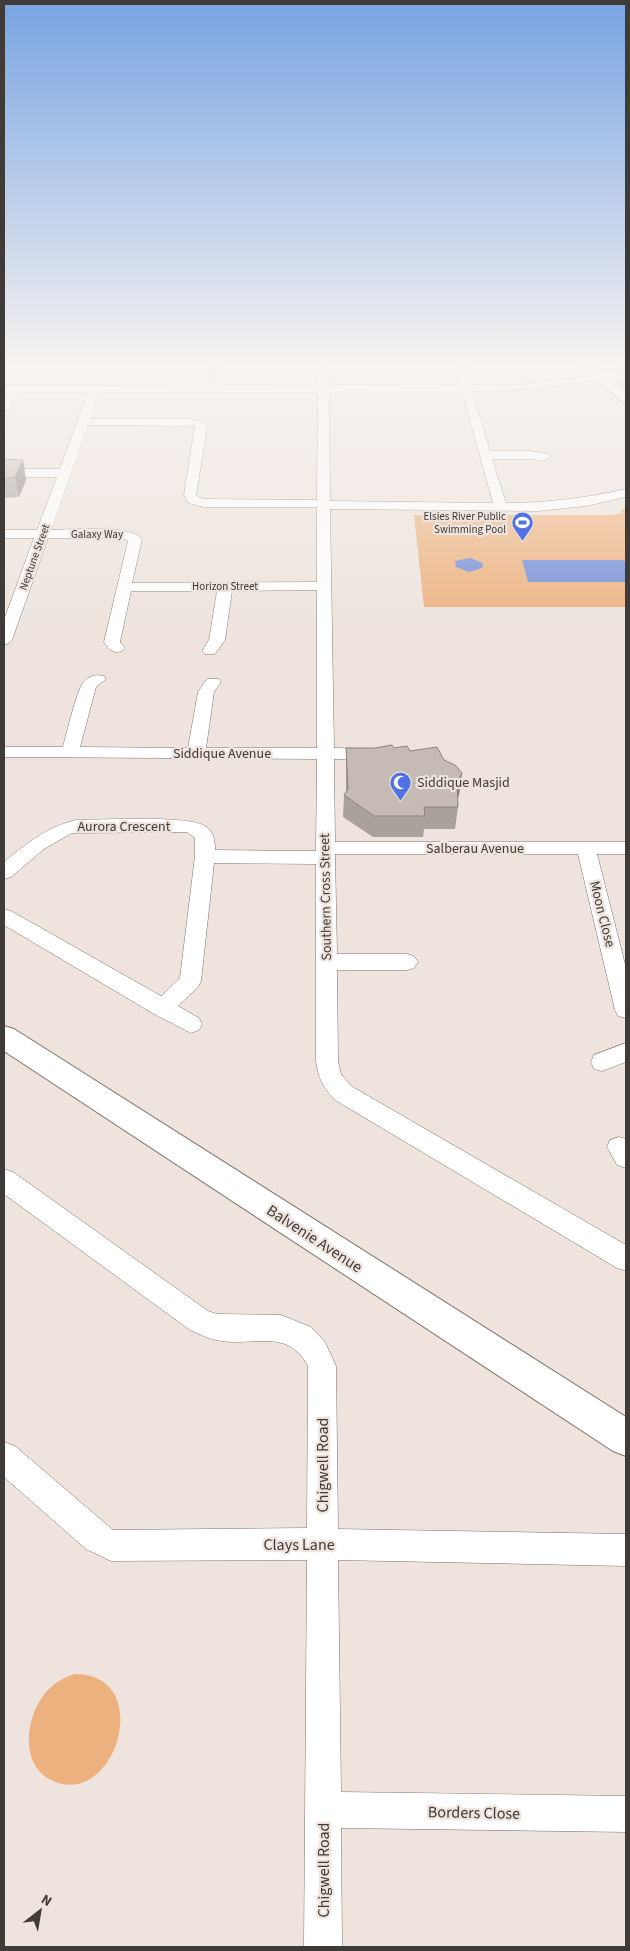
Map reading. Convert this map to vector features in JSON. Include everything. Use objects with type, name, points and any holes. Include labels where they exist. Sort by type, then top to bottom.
[{"type":"street","name":"Neptune Street","points":[[5,633],[70,458]]},
{"type":"street","points":[[196,458],[190,495],[196,501],[500,506],[570,504],[626,493]]},
{"type":"street","name":"Southern Cross Street","points":[[324,458],[327,1061],[330,1078],[343,1093],[626,1259]]},
{"type":"street","points":[[487,458],[500,506]]},
{"type":"street","points":[[4,473],[64,473]]},
{"type":"street","name":"Galaxy Way","points":[[4,534],[124,534],[132,536],[134,539],[125,587],[112,642],[117,648]]},
{"type":"street","points":[[210,651],[217,640],[225,586]]},
{"type":"street","name":"Horizon Street","points":[[125,587],[324,586]]},
{"type":"street","points":[[70,753],[89,684],[98,679]]},
{"type":"street","points":[[196,754],[206,692],[213,682]]},
{"type":"street","name":"Siddique Avenue","points":[[4,752],[392,754]]},
{"type":"street","name":"Aurora Crescent","points":[[4,872],[55,833],[65,828],[76,826],[189,826],[201,831],[207,840],[190,981],[162,1008]]},
{"type":"street","name":"Moon Close","points":[[586,848],[626,1010]]},
{"type":"street","name":"Salberau Avenue","points":[[325,853],[626,848]]},
{"type":"street","points":[[205,856],[325,853]]},
{"type":"street","points":[[4,916],[191,1024]]},
{"type":"street","points":[[326,962],[407,962]]},
{"type":"street","name":"Balvenie Avenue","points":[[4,1037],[626,1438]]},
{"type":"street","points":[[602,1062],[626,1052]]},
{"type":"street","name":"Chigwell Road","points":[[4,1180],[200,1322],[217,1327],[281,1328],[290,1330],[300,1334],[314,1348],[322,1366],[323,1947]]},
{"type":"street","name":"Clays Lane","points":[[4,1457],[97,1538],[111,1544],[157,1546],[321,1544],[626,1550]]},
{"type":"street","name":"Borders Close","points":[[322,1810],[626,1814]]},
{"type":"shaded area","name":"Elsies River Public Swimming Pool","points":[[626,508],[626,607],[424,607],[414,515],[609,515],[623,513],[620,510]]},
{"type":"shaded area","points":[[75,1674],[100,1680],[115,1695],[120,1716],[118,1739],[108,1761],[93,1777],[74,1785],[51,1780],[40,1772],[33,1762],[29,1736],[35,1710],[41,1698],[55,1684]]},
{"type":"water","points":[[470,558],[483,563],[482,568],[469,572],[456,567],[455,561]]},
{"type":"water","points":[[522,560],[624,560],[626,582],[528,582]]},
{"type":"building","points":[[4,459],[23,460],[15,477],[4,478]]},
{"type":"building","name":"Siddique Masjid","points":[[392,745],[394,748],[407,746],[410,751],[437,747],[444,760],[455,765],[462,773],[457,783],[458,807],[424,807],[425,816],[374,816],[344,795],[348,789],[346,748],[375,748]]},
{"type":"place","name":"Elsies River Public Swimming Pool","points":[[522,541]]},
{"type":"place","name":"Siddique Masjid","points":[[401,801]]}]
